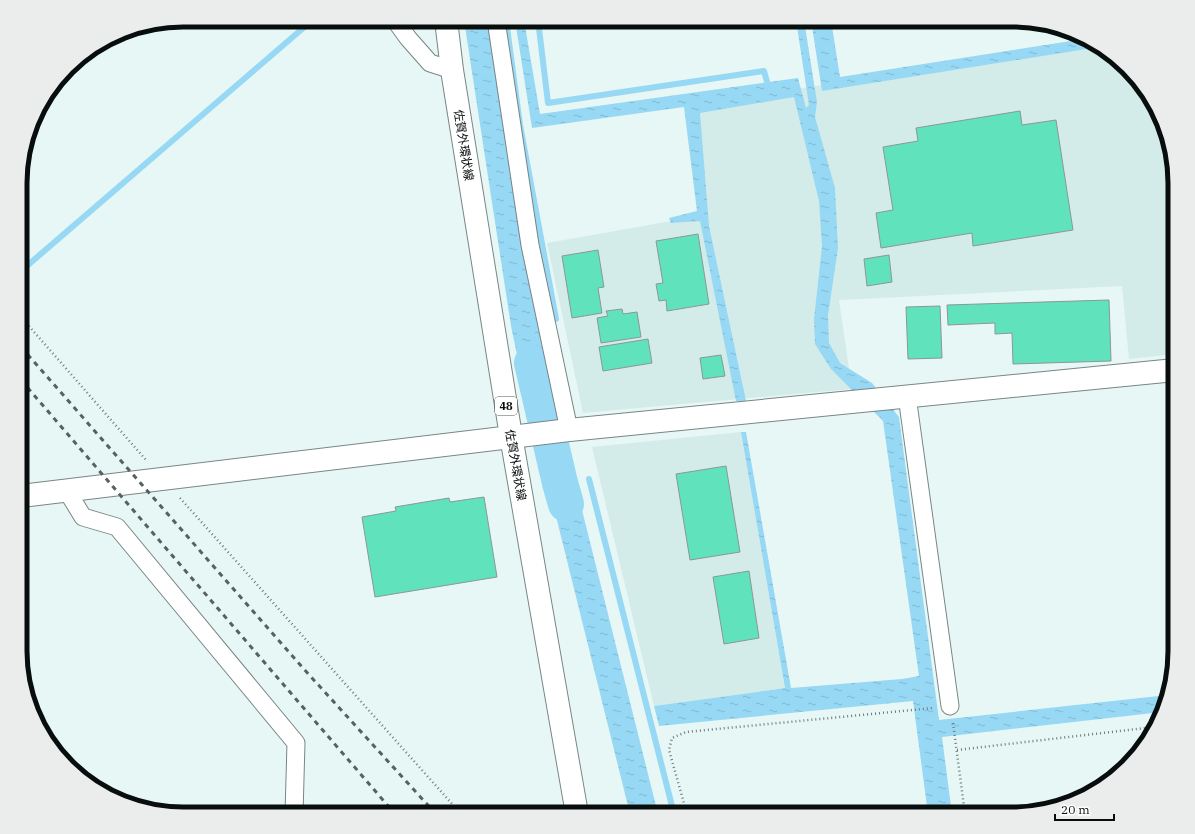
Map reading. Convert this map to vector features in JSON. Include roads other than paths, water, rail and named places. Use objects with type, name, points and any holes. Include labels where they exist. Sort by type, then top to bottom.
[{"type":"street","points":[[401,27],[408,38],[430,63],[452,70]]},
{"type":"street","name":"佐賀外環状線","points":[[447,27],[452,70],[511,436],[576,807]]},
{"type":"street","points":[[497,27],[530,245],[569,430]]},
{"type":"street","points":[[27,495],[511,436],[1168,371]]},
{"type":"street","points":[[899,397],[950,706]]},
{"type":"street","points":[[67,490],[83,518],[117,527],[296,743],[294,807]]},
{"type":"water","points":[[465,27],[491,27],[557,409],[545,412],[527,403],[511,326]]},
{"type":"water","points":[[516,27],[525,27],[540,114],[798,78],[806,108],[809,105],[797,27],[805,27],[817,102],[815,117],[835,188],[838,248],[828,315],[829,343],[840,363],[872,383],[899,417],[939,720],[1162,696],[1155,713],[942,737],[951,807],[927,807],[913,701],[659,726],[654,706],[785,688],[741,432],[746,432],[791,688],[902,679],[919,676],[883,421],[831,369],[815,344],[814,319],[822,246],[819,201],[794,97],[700,113],[709,226],[746,401],[736,401],[700,221],[671,223],[669,218],[697,211],[684,107],[532,128]]},
{"type":"water","points":[[812,27],[832,27],[840,77],[1075,40],[1091,48],[822,91]]},
{"type":"water","points":[[568,454],[656,807],[628,807],[543,464],[554,455]]},
{"type":"waterway","points":[[27,266],[304,27]]},
{"type":"waterway","points":[[507,27],[520,125],[556,319]]},
{"type":"waterway","points":[[539,27],[548,103],[764,71],[769,89]]},
{"type":"waterway","points":[[532,363],[566,504]]},
{"type":"waterway","points":[[589,479],[672,807]]},
{"type":"railway","points":[[27,354],[302,667],[430,807]]},
{"type":"railway","points":[[27,387],[389,807]]}]
